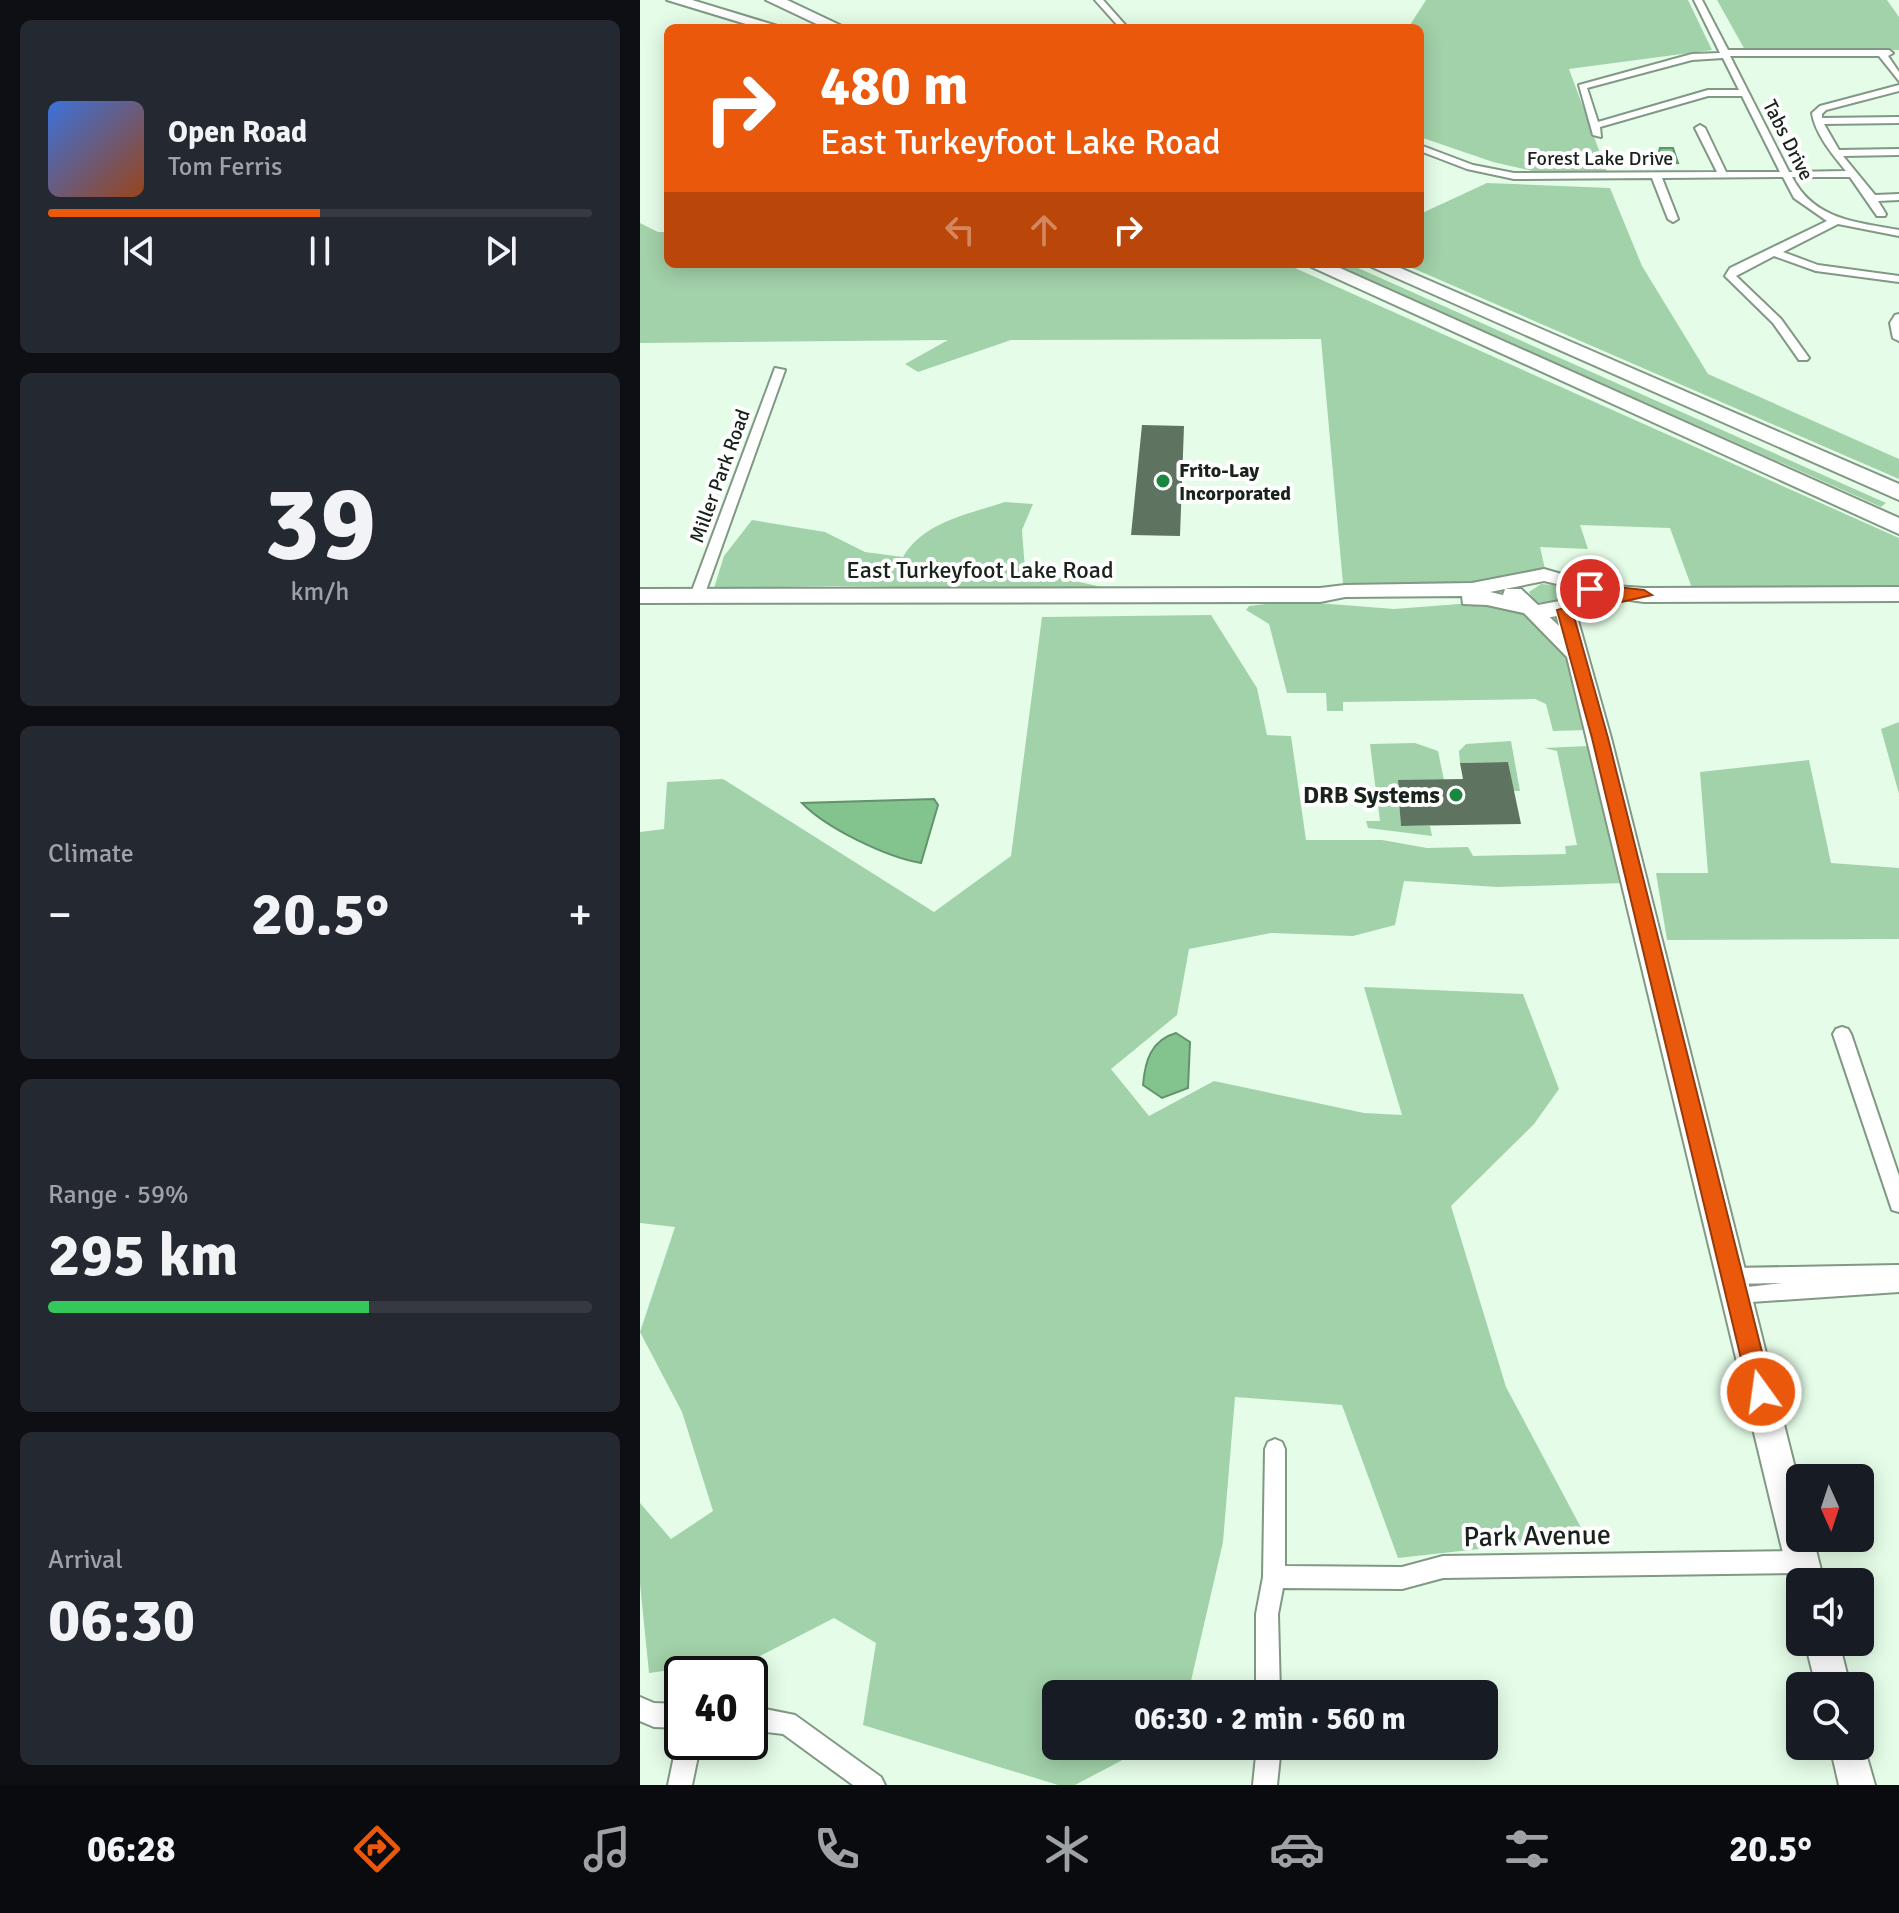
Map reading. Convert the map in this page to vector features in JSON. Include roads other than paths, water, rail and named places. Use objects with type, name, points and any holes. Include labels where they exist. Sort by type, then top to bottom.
[{"type":"highway","points":[[675,0],[762,24]]},
{"type":"highway","points":[[726,0],[777,24]]},
{"type":"highway","points":[[774,0],[829,24]]},
{"type":"highway","points":[[791,0],[829,24]]},
{"type":"highway","points":[[1324,268],[1899,527]]},
{"type":"highway","points":[[1384,268],[1899,493]]},
{"type":"main road","name":"East Turkeyfoot Lake Road","points":[[1320,595],[1345,591],[1472,589],[1525,578],[1555,576],[1572,584]]},
{"type":"main road","points":[[1525,578],[1518,582],[1513,594],[1527,607]]},
{"type":"main road","points":[[1572,584],[1600,591],[1644,595],[1899,594]]},
{"type":"main road","points":[[1568,609],[1578,596],[1572,584]]},
{"type":"main road","name":"East Turkeyfoot Lake Road","points":[[640,596],[1320,595],[1396,604],[1487,598],[1527,607],[1568,609]]},
{"type":"main road","points":[[1568,609],[1644,595]]},
{"type":"street","points":[[1099,0],[1120,24]]},
{"type":"street","name":"Tabs Drive","points":[[1698,0],[1797,196],[1836,221],[1899,233]]},
{"type":"street","points":[[1744,93],[1708,93],[1596,130],[1582,87],[1692,57],[1725,54],[1885,53],[1899,78]]},
{"type":"street","points":[[1881,214],[1836,153],[1818,121],[1817,113],[1823,108],[1899,88]]},
{"type":"street","points":[[1818,121],[1899,120]]},
{"type":"street","points":[[1700,128],[1723,175]]},
{"type":"street","name":"Forest Lake Drive","points":[[1424,150],[1470,167],[1514,176],[1854,174]]},
{"type":"street","points":[[1836,153],[1899,152]]},
{"type":"street","points":[[1656,176],[1673,219]]},
{"type":"street","points":[[1872,198],[1899,197]]},
{"type":"street","points":[[1803,358],[1777,321],[1730,276],[1734,270],[1836,221]]},
{"type":"street","points":[[1774,252],[1816,268],[1899,279]]},
{"type":"street","points":[[1899,317],[1895,323],[1899,338]]},
{"type":"street","name":"Miller Park Road","points":[[697,596],[779,370]]},
{"type":"street","points":[[1527,607],[1576,653]]},
{"type":"street","points":[[1568,609],[1576,653],[1803,1568]]},
{"type":"street","points":[[1842,1034],[1899,1204]]},
{"type":"street","points":[[1734,1286],[1899,1273]]},
{"type":"street","points":[[1734,1286],[1899,1284]]},
{"type":"street","points":[[1268,1680],[1267,1614],[1274,1577],[1275,1449]]},
{"type":"street","name":"Park Avenue","points":[[1274,1577],[1402,1578],[1443,1567],[1786,1572]]},
{"type":"street","points":[[640,1709],[664,1715]]},
{"type":"street","points":[[768,1720],[787,1723],[873,1785]]},
{"type":"street","points":[[680,1785],[685,1760]]},
{"type":"street","points":[[1265,1785],[1268,1760]]},
{"type":"street","points":[[1851,1760],[1857,1785]]},
{"type":"place","name":"Frito-Lay Incorporated","points":[[1163,481]]},
{"type":"place","name":"DRB Systems","points":[[1456,795]]}]
